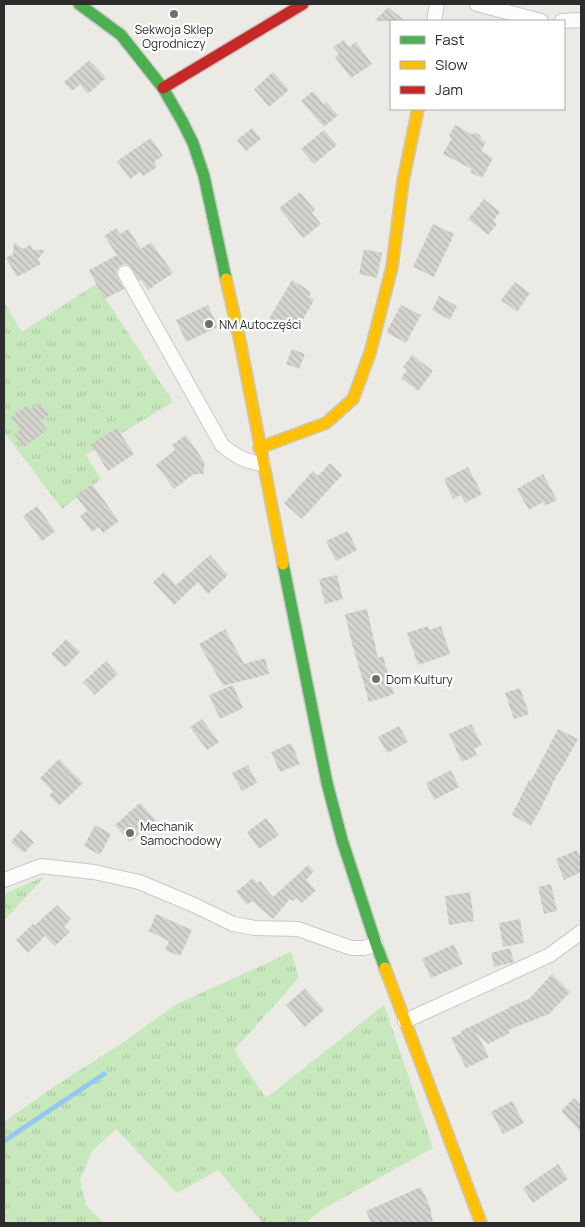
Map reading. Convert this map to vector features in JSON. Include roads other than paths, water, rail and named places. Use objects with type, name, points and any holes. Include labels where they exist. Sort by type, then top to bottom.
[{"type":"main road","points":[[79,4],[121,35],[163,88],[189,135],[204,176],[240,341],[262,464],[328,783],[342,840],[376,944],[481,1223]]},
{"type":"main road","points":[[163,88],[303,4]]},
{"type":"main road","points":[[259,448],[326,423],[353,399],[370,353],[392,267],[403,181],[418,110]]},
{"type":"street","points":[[434,20],[437,4]]},
{"type":"street","points":[[477,4],[537,20]]},
{"type":"street","points":[[565,21],[581,20]]},
{"type":"street","points":[[125,273],[222,445],[240,458],[262,464]]},
{"type":"street","points":[[4,880],[40,866],[94,872],[139,882],[233,924],[255,928],[298,929],[351,948],[364,948],[376,944]]},
{"type":"street","points":[[406,1021],[550,955],[581,932]]},
{"type":"waterway","points":[[4,1141],[104,1074]]},
{"type":"place","name":"Sekwoja Sklep Ogrodniczy","points":[[174,14]]},
{"type":"place","name":"NM Autoczęści","points":[[209,324]]},
{"type":"place","name":"Dom Kultury","points":[[376,679]]},
{"type":"place","name":"Mechanik Samochodowy","points":[[130,833]]}]
